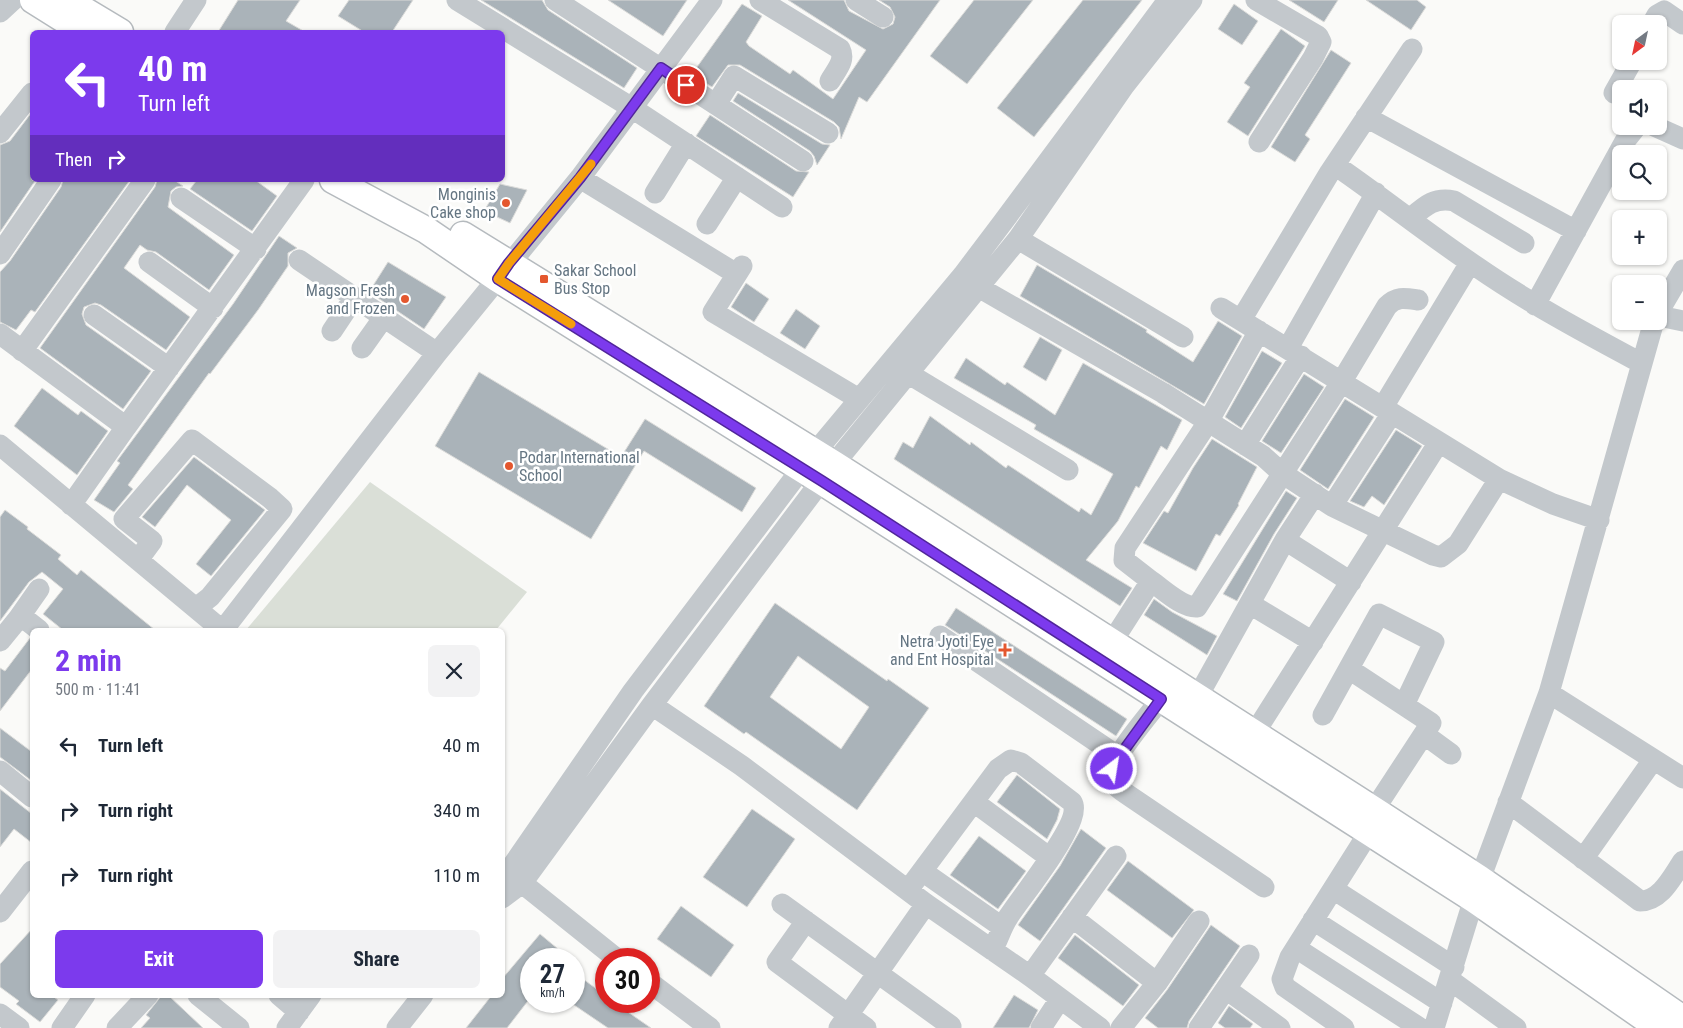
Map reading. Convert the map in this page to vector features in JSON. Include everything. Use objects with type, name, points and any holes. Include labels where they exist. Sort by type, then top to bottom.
[{"type":"main road","points":[[33,0],[79,30]]},
{"type":"main road","points":[[67,0],[117,30]]},
{"type":"main road","points":[[336,182],[504,271]]},
{"type":"main road","points":[[370,182],[504,271],[818,466],[1112,642],[1254,734],[1372,821]]},
{"type":"main road","points":[[818,466],[1161,699],[1372,821],[1683,1019]]},
{"type":"main road","points":[[1477,889],[1659,1028]]},
{"type":"street","points":[[0,12],[13,0]]},
{"type":"street","points":[[176,30],[196,0]]},
{"type":"street","points":[[457,0],[632,108],[782,207]]},
{"type":"street","points":[[225,628],[437,353],[580,178],[712,0]]},
{"type":"street","points":[[760,0],[840,48],[843,55],[842,60],[830,81]]},
{"type":"street","points":[[856,0],[883,17]]},
{"type":"street","points":[[509,877],[652,705],[818,466],[859,400],[992,237],[1168,0]]},
{"type":"street","points":[[505,889],[509,877],[633,691],[818,466],[909,374],[980,288],[1018,239],[1124,86],[1192,0]]},
{"type":"street","points":[[1256,0],[1318,36],[1320,42],[1313,58],[1259,142]]},
{"type":"street","points":[[566,3],[803,161]]},
{"type":"street","points":[[1657,15],[1664,11],[1683,24]]},
{"type":"street","points":[[1241,320],[1335,165],[1412,49]]},
{"type":"street","points":[[716,104],[734,76],[828,133]]},
{"type":"street","points":[[0,134],[30,96]]},
{"type":"street","points":[[1366,117],[1576,231]]},
{"type":"street","points":[[1667,132],[1683,139]]},
{"type":"street","points":[[1535,305],[1630,135]]},
{"type":"street","points":[[655,193],[686,143]]},
{"type":"street","points":[[1335,165],[1470,263],[1535,305],[1641,363]]},
{"type":"street","points":[[707,224],[737,177]]},
{"type":"street","points":[[580,178],[736,268],[713,312],[859,400]]},
{"type":"street","points":[[0,254],[50,182]]},
{"type":"street","points":[[22,351],[144,182]]},
{"type":"street","points":[[71,505],[303,182]]},
{"type":"street","points":[[1245,445],[1376,193]]},
{"type":"street","points":[[181,198],[256,249]]},
{"type":"street","points":[[1410,219],[1425,205],[1435,200],[1454,201],[1524,242]]},
{"type":"street","points":[[1018,239],[1182,337]]},
{"type":"street","points":[[299,260],[437,353]]},
{"type":"street","points":[[149,262],[213,308]]},
{"type":"street","points":[[1332,506],[1470,263]]},
{"type":"street","points":[[1667,297],[1683,270]]},
{"type":"street","points":[[980,288],[1263,456],[1282,473],[1332,506],[1432,556],[1441,557],[1458,544],[1499,479]]},
{"type":"street","points":[[332,331],[354,298]]},
{"type":"street","points":[[1259,331],[1208,422],[1125,548],[1124,560],[1151,581],[1192,607],[1197,607],[1393,300],[1402,298],[1418,300]]},
{"type":"street","points":[[1221,308],[1499,479],[1553,504],[1599,520]]},
{"type":"street","points":[[94,315],[169,368]]},
{"type":"street","points":[[362,348],[384,318]]},
{"type":"street","points":[[1667,318],[1683,321]]},
{"type":"street","points":[[1434,1028],[1477,889],[1550,693],[1651,330]]},
{"type":"street","points":[[0,334],[126,427]]},
{"type":"street","points":[[909,374],[1068,470]]},
{"type":"street","points":[[138,560],[152,541],[124,519],[192,440],[270,498],[282,509],[210,597],[196,608]]},
{"type":"street","points":[[1254,734],[1439,442]]},
{"type":"street","points":[[0,445],[221,628]]},
{"type":"street","points":[[1197,698],[1285,540],[1315,494]]},
{"type":"street","points":[[1285,540],[1351,582]]},
{"type":"street","points":[[1112,642],[1151,581]]},
{"type":"street","points":[[0,640],[40,589]]},
{"type":"street","points":[[1250,604],[1313,642]]},
{"type":"street","points":[[1323,715],[1379,614],[1434,642],[1404,705]]},
{"type":"street","points":[[18,619],[25,619],[36,628]]},
{"type":"street","points":[[940,636],[1119,757]]},
{"type":"street","points":[[1344,1028],[1285,986],[1282,979],[1296,948],[1431,723],[1349,669]]},
{"type":"street","points":[[1550,693],[1683,778]]},
{"type":"street","points":[[1161,699],[1119,757],[1112,769],[1111,779],[1116,786],[1264,887]]},
{"type":"street","points":[[652,705],[742,766],[926,904],[1030,976],[1100,1028]]},
{"type":"street","points":[[1424,734],[1451,754]]},
{"type":"street","points":[[908,890],[1004,763],[1011,760],[1021,763],[1061,792],[1074,805],[1071,825],[1002,927],[1000,936],[992,950]]},
{"type":"street","points":[[1583,859],[1653,760]]},
{"type":"street","points":[[0,771],[30,795]]},
{"type":"street","points":[[974,802],[1050,858]]},
{"type":"street","points":[[1508,802],[1640,901],[1649,901],[1656,897],[1683,862]]},
{"type":"street","points":[[1030,976],[1116,856]]},
{"type":"street","points":[[922,870],[1002,927]]},
{"type":"street","points":[[3,901],[30,873]]},
{"type":"street","points":[[509,877],[603,948]]},
{"type":"street","points":[[1333,889],[1452,974],[1516,1028]]},
{"type":"street","points":[[782,904],[878,973],[937,1023]]},
{"type":"street","points":[[844,1021],[926,904]]},
{"type":"street","points":[[1072,917],[1157,983]]},
{"type":"street","points":[[1313,920],[1442,1003]]},
{"type":"street","points":[[806,921],[776,962],[844,1021],[866,1028]]},
{"type":"street","points":[[1121,1028],[1157,983],[1199,921]]},
{"type":"street","points":[[1296,948],[1420,1028]]},
{"type":"street","points":[[1199,1028],[1249,955]]},
{"type":"street","points":[[1226,989],[1280,1028]]},
{"type":"street","points":[[660,990],[710,1028]]},
{"type":"street","points":[[62,1028],[83,998]]},
{"type":"street","points":[[117,1028],[145,998]]},
{"type":"street","points":[[202,998],[239,1028]]},
{"type":"street","points":[[283,998],[299,1012]]},
{"type":"street","points":[[397,1028],[421,998]]},
{"type":"street","points":[[1041,1028],[1060,999]]},
{"type":"street","points":[[0,1014],[19,1028]]},
{"type":"shaded area","points":[[370,482],[527,592],[498,628],[248,628]]},
{"type":"building","points":[[238,0],[300,0],[286,21],[302,30],[219,30]]},
{"type":"building","points":[[349,0],[413,0],[393,30],[361,30],[338,16]]},
{"type":"building","points":[[481,0],[542,0],[548,10],[637,68],[624,88]]},
{"type":"building","points":[[608,0],[687,0],[663,36]]},
{"type":"building","points":[[788,0],[844,0],[849,11],[883,29],[893,24],[895,17],[890,7],[879,0],[940,0],[867,102],[859,97],[841,139],[839,127],[834,122],[740,65],[728,65],[712,87],[692,74],[742,4],[762,16],[746,42],[749,46],[790,74],[793,70],[833,99],[866,50]]},
{"type":"building","points":[[974,0],[1033,0],[967,84],[930,56]]},
{"type":"building","points":[[1083,0],[1142,0],[1034,137],[997,108]]},
{"type":"building","points":[[1289,0],[1338,0],[1324,22]]},
{"type":"building","points":[[1366,0],[1417,0],[1426,7],[1411,30]]},
{"type":"building","points":[[1234,4],[1258,21],[1242,45],[1218,29]]},
{"type":"building","points":[[1281,29],[1305,46],[1248,136],[1227,122],[1250,87],[1244,83]]},
{"type":"building","points":[[1331,50],[1351,63],[1305,135],[1310,139],[1295,162],[1271,147]]},
{"type":"building","points":[[738,93],[822,144],[830,145],[817,165],[810,151],[733,101]]},
{"type":"building","points":[[30,115],[30,182],[34,182],[0,232],[0,145],[10,141]]},
{"type":"building","points":[[710,115],[796,171],[809,172],[793,197],[696,136]]},
{"type":"building","points":[[62,182],[129,182],[35,312],[31,310],[16,330],[0,322],[0,272],[10,261],[61,187]]},
{"type":"building","points":[[156,182],[177,182],[183,186],[176,187],[171,191],[168,207],[234,255],[209,290],[156,252],[147,250],[140,245],[124,268],[190,317],[166,350],[101,305],[95,303],[84,307],[82,314],[86,325],[151,371],[123,409],[40,348],[155,187]]},
{"type":"building","points":[[195,182],[258,182],[277,196],[252,231],[190,189]]},
{"type":"building","points":[[500,184],[527,190],[510,223],[484,211]]},
{"type":"building","points":[[279,236],[297,248],[288,253],[288,266],[258,310],[209,373],[128,485],[133,489],[114,512],[94,500],[120,463],[117,461],[233,304]]},
{"type":"building","points":[[388,262],[446,297],[424,329],[369,292]]},
{"type":"building","points":[[1037,265],[1147,330],[1146,332],[1193,362],[1218,321],[1242,336],[1204,404],[1020,296]]},
{"type":"building","points":[[746,283],[769,299],[754,322],[731,307]]},
{"type":"building","points":[[796,309],[820,326],[805,349],[780,333]]},
{"type":"building","points":[[1040,337],[1062,350],[1046,381],[1023,367]]},
{"type":"building","points":[[1262,351],[1282,363],[1241,428],[1225,417]]},
{"type":"building","points":[[966,358],[1005,385],[1007,382],[1055,415],[1083,363],[1182,420],[1167,450],[1161,446],[1139,488],[1136,486],[1118,521],[1086,560],[1132,588],[1120,606],[894,459],[903,442],[913,448],[930,416],[970,445],[971,442],[1006,468],[1008,465],[1079,512],[1081,508],[1091,515],[1113,474],[1034,429],[1036,425],[954,378]]},
{"type":"building","points":[[479,372],[621,457],[645,419],[756,488],[742,512],[644,451],[591,539],[435,446]]},
{"type":"building","points":[[1304,374],[1324,387],[1281,453],[1262,441]]},
{"type":"building","points":[[42,388],[78,415],[81,411],[108,431],[77,475],[14,426]]},
{"type":"building","points":[[1345,399],[1374,417],[1328,489],[1300,470]]},
{"type":"building","points":[[1396,430],[1422,446],[1384,505],[1372,496],[1364,507],[1350,501]]},
{"type":"building","points":[[1212,439],[1257,467],[1239,505],[1220,536],[1216,534],[1196,571],[1143,543],[1164,511],[1168,513],[1193,468]]},
{"type":"building","points":[[194,457],[265,510],[211,576],[196,564],[231,520],[187,485],[155,527],[142,517]]},
{"type":"building","points":[[1286,491],[1297,498],[1274,534],[1237,601],[1223,594]]},
{"type":"building","points":[[5,510],[61,555],[58,559],[77,575],[81,570],[153,628],[60,628],[43,614],[63,589],[42,572],[29,582],[0,621],[0,517]]},
{"type":"building","points":[[1154,599],[1172,612],[1217,636],[1207,655],[1144,615]]},
{"type":"building","points":[[775,603],[929,708],[857,810],[746,732],[744,734],[704,706]],"holes":[[[798,656],[869,707],[841,749],[770,697]]]},
{"type":"building","points":[[956,608],[1127,719],[1116,736],[945,625]]},
{"type":"building","points":[[30,638],[30,672],[0,711],[0,668],[5,671]]},
{"type":"building","points":[[0,728],[30,750],[30,780],[0,757]]},
{"type":"building","points":[[1017,775],[1060,809],[1057,820],[1047,839],[997,802]]},
{"type":"building","points":[[0,789],[30,812],[30,841],[14,829],[0,847]]},
{"type":"building","points":[[752,809],[795,839],[747,907],[703,877]]},
{"type":"building","points":[[1081,829],[1106,848],[1040,941],[1018,925],[1060,866]]},
{"type":"building","points":[[979,836],[1026,871],[998,909],[950,875]]},
{"type":"building","points":[[1128,861],[1194,910],[1172,938],[1107,890]]},
{"type":"building","points":[[681,906],[734,945],[711,977],[657,939]]},
{"type":"building","points":[[1211,925],[1240,946],[1189,1021],[1187,1028],[1158,1028],[1145,1018],[1167,990]]},
{"type":"building","points":[[30,931],[30,998],[55,998],[58,1000],[40,1022],[16,1004],[19,1001],[0,987],[0,964]]},
{"type":"building","points":[[540,934],[557,948],[528,948]]},
{"type":"building","points":[[1075,935],[1139,985],[1123,1006],[1058,958]]},
{"type":"building","points":[[520,958],[520,1011],[507,1028],[466,1028],[490,998],[505,998],[505,975]]},
{"type":"building","points":[[585,980],[595,988],[595,1013],[629,1013],[651,1028],[608,1028],[585,1012]]},
{"type":"building","points":[[1014,995],[1038,1010],[1029,1028],[993,1028]]},
{"type":"building","points":[[160,998],[171,998],[203,1028],[141,1028],[150,1018],[146,1015]]},
{"type":"building","points":[[1229,1006],[1253,1024],[1250,1028],[1225,1028],[1218,1023]]},
{"type":"slow traffic","points":[[571,324],[498,279],[509,263],[591,164]]},
{"type":"place","name":"Monginis Cake shop","points":[[506,203]]},
{"type":"place","name":"Sakar School Bus Stop","points":[[544,279]]},
{"type":"place","name":"Magson Fresh and Frozen","points":[[405,299]]},
{"type":"place","name":"Podar International School","points":[[509,466]]},
{"type":"place","name":"Netra Jyoti Eye and Ent Hospital","points":[[1005,650]]},
{"type":"route","points":[[686,85],[661,68],[580,178],[509,263],[498,279],[822,481],[1161,699],[1112,769]]}]
